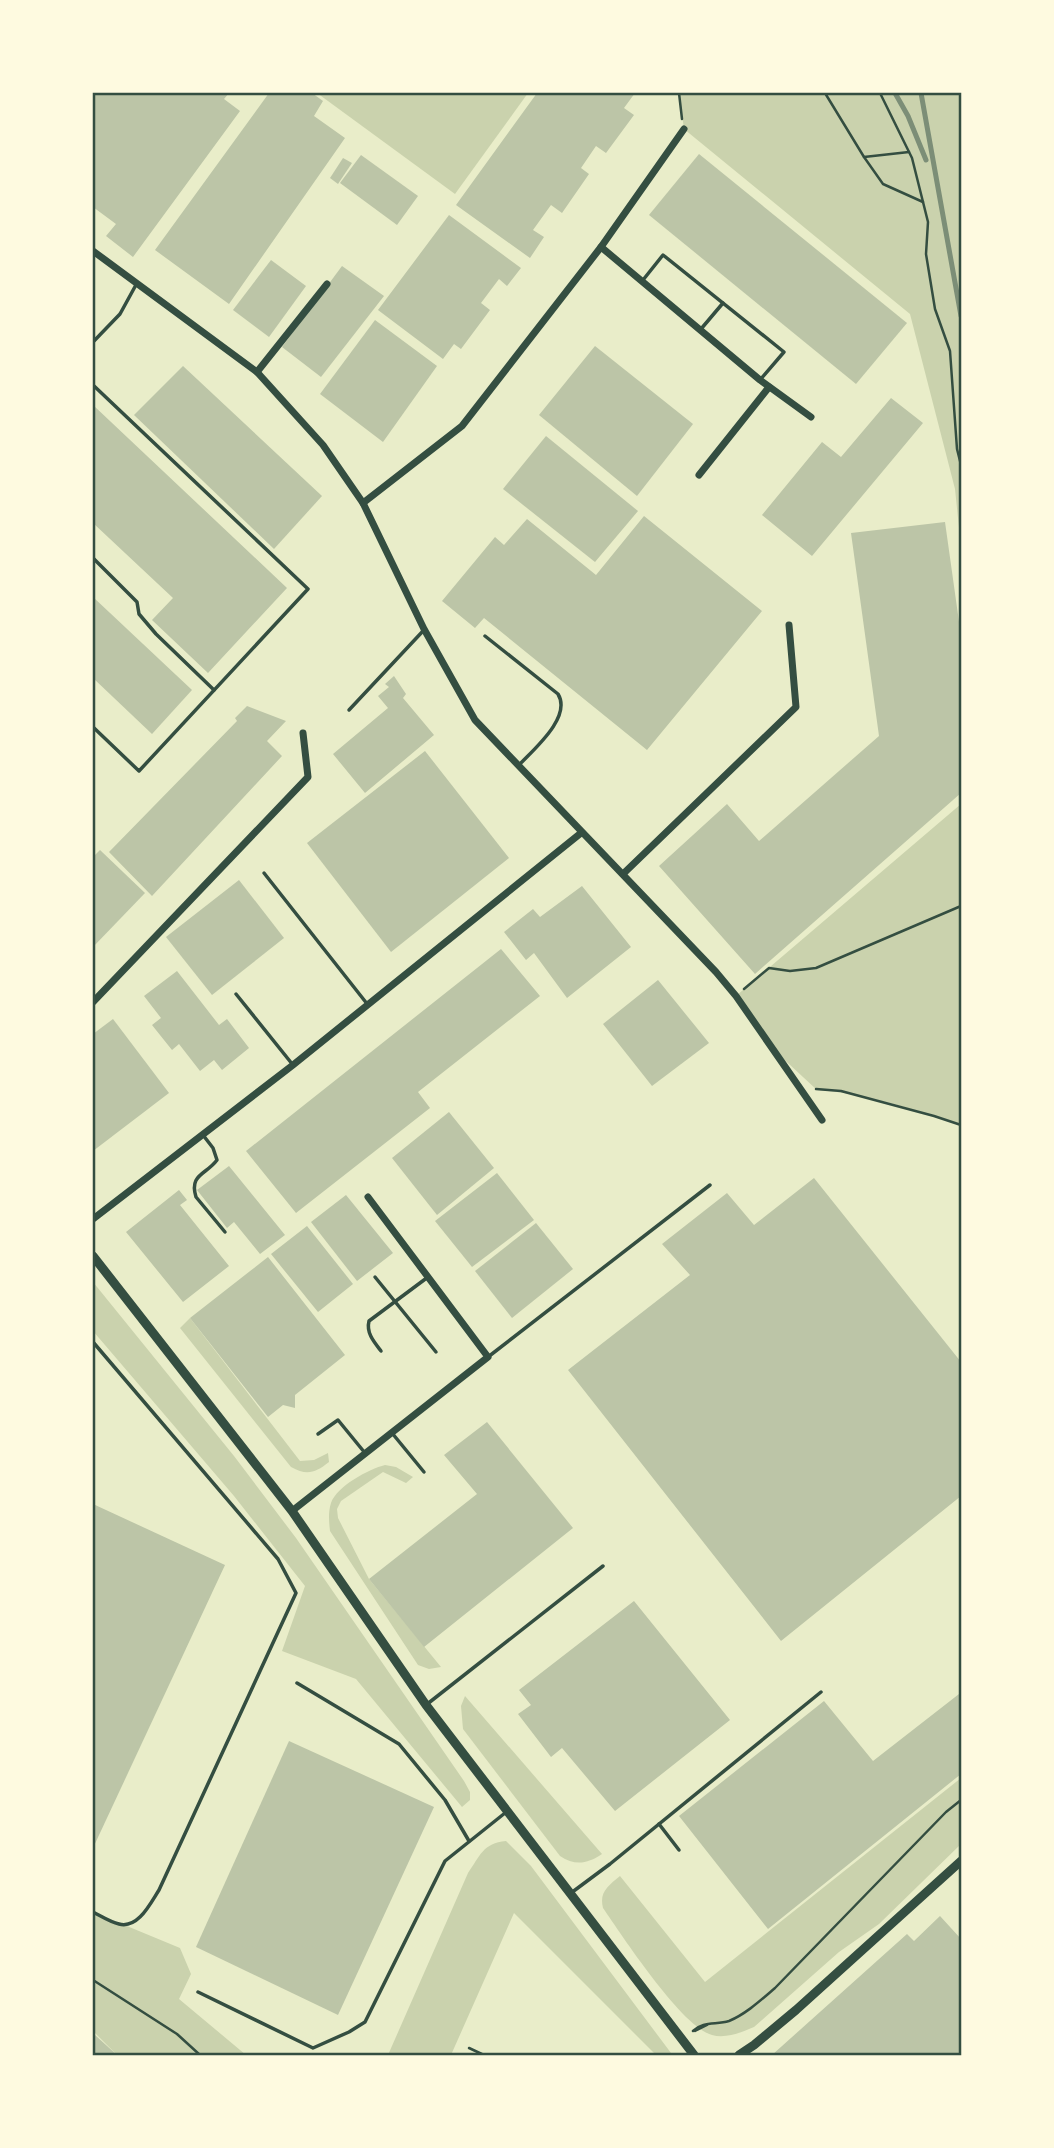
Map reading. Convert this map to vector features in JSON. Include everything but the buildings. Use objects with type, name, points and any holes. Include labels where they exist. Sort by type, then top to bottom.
[{"type":"street","points":[[363,503],[462,426],[601,247],[684,129]]},
{"type":"street","points":[[601,247],[760,380],[811,417]]},
{"type":"street","points":[[93,251],[257,372],[323,445],[363,503],[424,629],[475,720],[716,972],[736,996],[822,1120]]},
{"type":"street","points":[[257,372],[327,284]]},
{"type":"street","points":[[699,475],[769,387]]},
{"type":"street","points":[[623,874],[796,707],[789,625]]},
{"type":"street","points":[[93,1002],[308,777],[303,733]]},
{"type":"street","points":[[93,1219],[293,1065],[581,833]]},
{"type":"street","points":[[292,1511],[488,1357],[368,1197]]},
{"type":"street","points":[[93,1256],[292,1511],[426,1705],[694,2055]]},
{"type":"street","points":[[739,2055],[796,2010],[961,1862]]},
{"type":"lane","points":[[642,282],[663,255],[783,352],[760,380]]},
{"type":"lane","points":[[93,342],[120,314],[137,283]]},
{"type":"lane","points":[[700,330],[723,303]]},
{"type":"lane","points":[[93,385],[308,589],[139,771],[93,727]]},
{"type":"lane","points":[[93,558],[137,602],[139,614],[150,628],[214,690]]},
{"type":"lane","points":[[349,710],[424,629]]},
{"type":"lane","points":[[485,636],[558,694],[561,700],[562,709],[558,719],[518,766]]},
{"type":"lane","points":[[264,873],[368,1004]]},
{"type":"lane","points":[[236,994],[293,1065]]},
{"type":"lane","points":[[203,1135],[213,1148],[217,1160],[195,1181],[194,1191],[225,1232]]},
{"type":"lane","points":[[488,1357],[710,1185]]},
{"type":"lane","points":[[376,1276],[436,1352]]},
{"type":"lane","points":[[381,1351],[369,1334],[368,1327],[372,1318],[428,1277]]},
{"type":"lane","points":[[93,1342],[278,1559],[296,1592],[159,1890],[144,1913],[134,1922],[120,1925],[93,1912]]},
{"type":"lane","points":[[318,1434],[338,1420],[365,1453]]},
{"type":"lane","points":[[392,1433],[424,1472]]},
{"type":"lane","points":[[426,1705],[603,1566]]},
{"type":"lane","points":[[298,1683],[399,1744],[445,1800],[469,1841]]},
{"type":"lane","points":[[572,1893],[821,1692]]},
{"type":"lane","points":[[198,1992],[313,2048],[349,2032],[365,2021],[445,1861],[507,1812]]},
{"type":"lane","points":[[659,1824],[679,1850]]},
{"type":"path","points":[[680,93],[684,129]]},
{"type":"path","points":[[825,93],[883,184],[923,202]]},
{"type":"path","points":[[880,93],[909,152],[928,222],[926,254],[935,309],[950,351],[957,449],[961,465]]},
{"type":"path","points":[[864,157],[909,152]]},
{"type":"path","points":[[736,996],[769,968],[790,971],[816,968],[961,906]]},
{"type":"path","points":[[809,1083],[817,1090],[841,1091],[961,1125]]},
{"type":"path","points":[[709,2024],[728,2021],[747,2011],[775,1988],[946,1812],[961,1800]]},
{"type":"path","points":[[93,1980],[177,2034],[200,2055]]},
{"type":"path","points":[[469,2048],[484,2055]]},
{"type":"green space","points":[[317,93],[528,93],[455,194]]},
{"type":"green space","points":[[679,93],[961,93],[961,547],[955,489],[910,314],[684,129]]},
{"type":"green space","points":[[961,804],[961,1125],[872,1098],[817,1090],[775,1051],[736,996]]},
{"type":"green space","points":[[93,1282],[234,1456],[296,1538],[464,1781],[470,1792],[470,1800],[462,1807],[356,1679],[282,1651],[305,1586],[234,1496],[93,1331]]},
{"type":"green space","points":[[190,1318],[300,1461],[314,1460],[328,1453],[329,1462],[311,1472],[302,1472],[291,1467],[180,1328]]},
{"type":"green space","points":[[385,1465],[396,1467],[413,1477],[406,1483],[383,1472],[341,1501],[337,1509],[338,1518],[369,1579],[441,1667],[429,1669],[418,1665],[330,1531],[329,1510],[334,1497],[354,1479]]},
{"type":"green space","points":[[465,1696],[602,1854],[581,1863],[560,1856],[463,1729],[461,1706]]},
{"type":"green space","points":[[961,1778],[961,1844],[879,1924],[839,1952],[754,2027],[744,2031],[728,2036],[712,2035],[685,2016],[638,1959],[603,1908],[603,1893],[620,1876],[705,1982]]},
{"type":"green space","points":[[506,1841],[531,1866],[671,2053],[669,2055],[656,2055],[514,1913],[451,2055],[388,2055],[468,1873],[487,1848]]},
{"type":"green space","points":[[93,1912],[180,1948],[191,1974],[179,1999],[246,2055],[117,2055],[93,2031]]},
{"type":"railway","points":[[895,93],[908,116],[926,160]]},
{"type":"railway","points":[[921,93],[961,316]]}]
